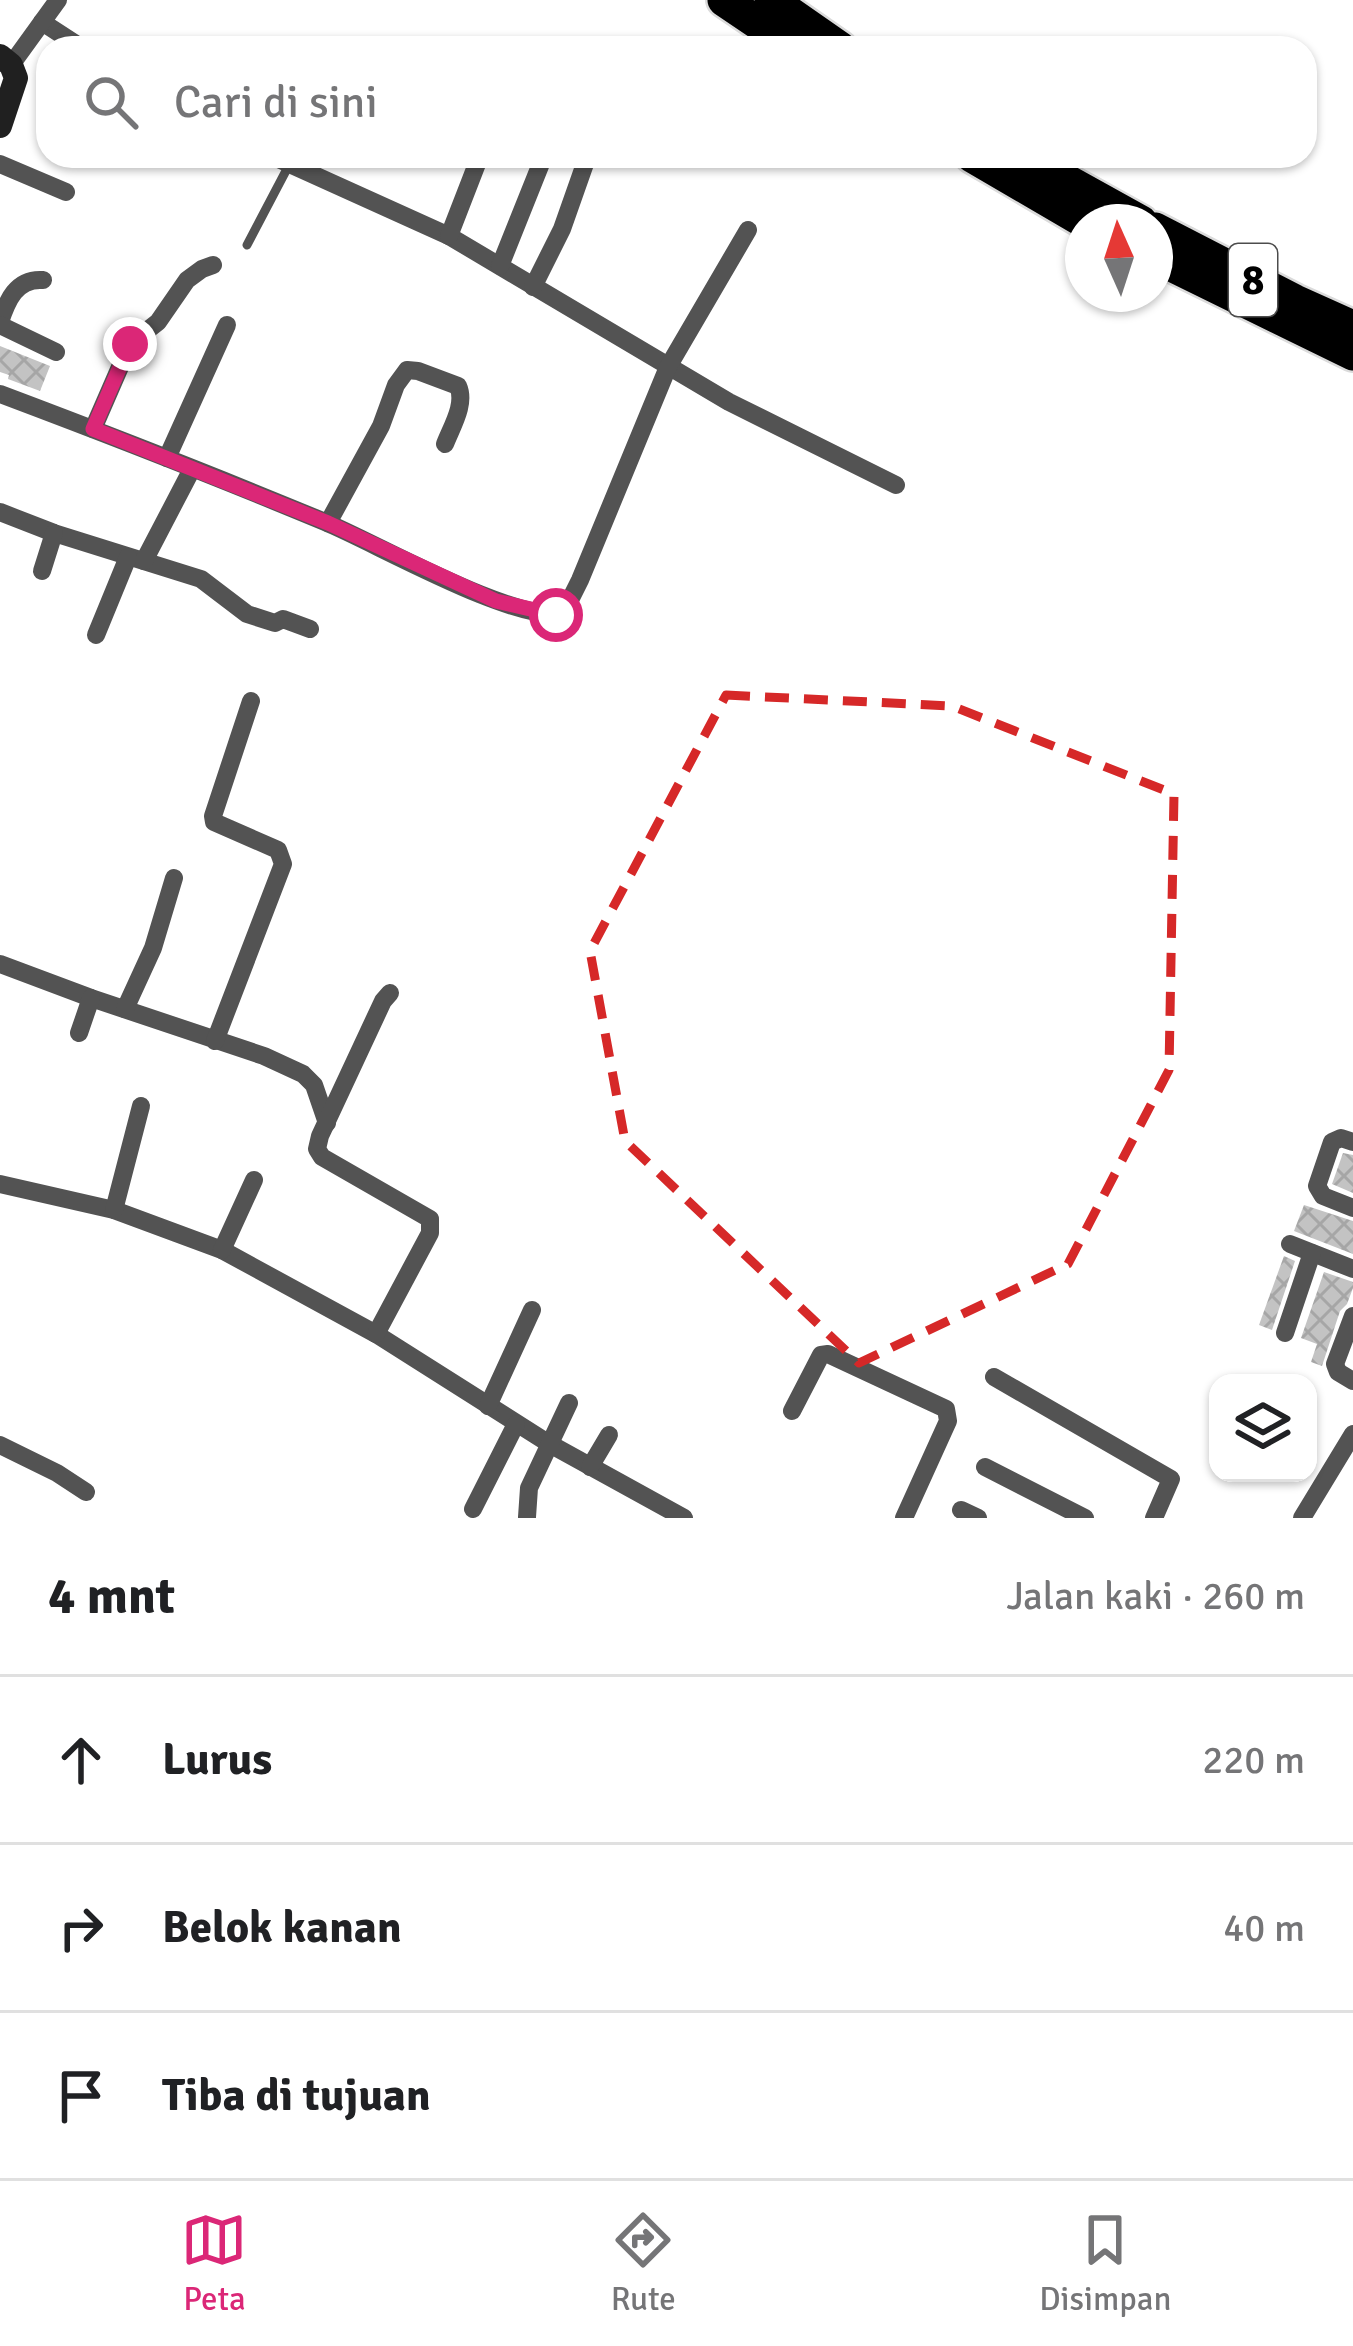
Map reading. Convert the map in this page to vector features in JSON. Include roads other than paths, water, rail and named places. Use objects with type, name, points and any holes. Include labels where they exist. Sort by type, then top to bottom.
[{"type":"highway","points":[[724,0],[777,36]]},
{"type":"highway","points":[[771,0],[823,36]]},
{"type":"highway","points":[[993,168],[1065,210]]},
{"type":"highway","points":[[1044,168],[1109,204]]},
{"type":"highway","name":"8","points":[[1173,238],[1353,327]]},
{"type":"highway","name":"8","points":[[1173,266],[1353,354]]},
{"type":"street","points":[[0,126],[16,78],[5,61],[58,0]]},
{"type":"street","points":[[42,22],[64,36]]},
{"type":"street","points":[[0,164],[66,192]]},
{"type":"street","points":[[299,168],[448,236],[729,402],[896,485]]},
{"type":"street","points":[[448,236],[475,168]]},
{"type":"street","points":[[500,266],[539,168]]},
{"type":"street","points":[[533,287],[562,229],[583,168]]},
{"type":"street","points":[[0,394],[328,523],[496,601],[548,615],[563,614],[668,368],[748,230]]},
{"type":"street","points":[[93,429],[130,344],[158,322],[187,280],[213,265]]},
{"type":"street","points":[[43,280],[32,279],[12,293],[0,324],[56,352]]},
{"type":"street","points":[[167,458],[227,325]]},
{"type":"street","points":[[328,523],[406,370],[461,389],[446,444]]},
{"type":"street","points":[[96,635],[136,559],[192,470]]},
{"type":"street","points":[[0,512],[201,580],[248,614],[310,629]]},
{"type":"street","points":[[42,571],[54,533]]},
{"type":"street","points":[[215,1040],[283,864],[278,850],[214,822],[251,701]]},
{"type":"street","points":[[125,1010],[153,948],[173,878]]},
{"type":"street","points":[[0,964],[264,1056],[303,1074],[314,1085],[327,1123]]},
{"type":"street","points":[[376,1334],[430,1233],[430,1219],[322,1157],[317,1149],[390,993]]},
{"type":"street","points":[[80,1033],[91,998]]},
{"type":"street","points":[[114,1210],[141,1106]]},
{"type":"street","points":[[1353,1142],[1341,1138],[1332,1142],[1317,1186],[1323,1196],[1353,1208]]},
{"type":"street","points":[[222,1250],[254,1180]]},
{"type":"street","points":[[0,1184],[114,1210],[222,1250],[376,1334],[548,1444],[684,1518]]},
{"type":"street","points":[[1290,1244],[1353,1269]]},
{"type":"street","points":[[1285,1333],[1312,1253]]},
{"type":"street","points":[[488,1406],[532,1310]]},
{"type":"street","points":[[1353,1316],[1335,1364],[1338,1372],[1353,1381]]},
{"type":"street","points":[[792,1411],[815,1364],[828,1354],[946,1408],[948,1421],[904,1518]]},
{"type":"street","points":[[994,1377],[1171,1479],[1154,1518]]},
{"type":"street","points":[[527,1517],[527,1493],[569,1403]]},
{"type":"street","points":[[473,1509],[516,1424]]},
{"type":"street","points":[[590,1467],[608,1435]]},
{"type":"street","points":[[1302,1518],[1353,1435]]},
{"type":"street","points":[[0,1445],[86,1492]]},
{"type":"street","points":[[986,1467],[1085,1518]]},
{"type":"lane","points":[[247,245],[278,168]]}]
